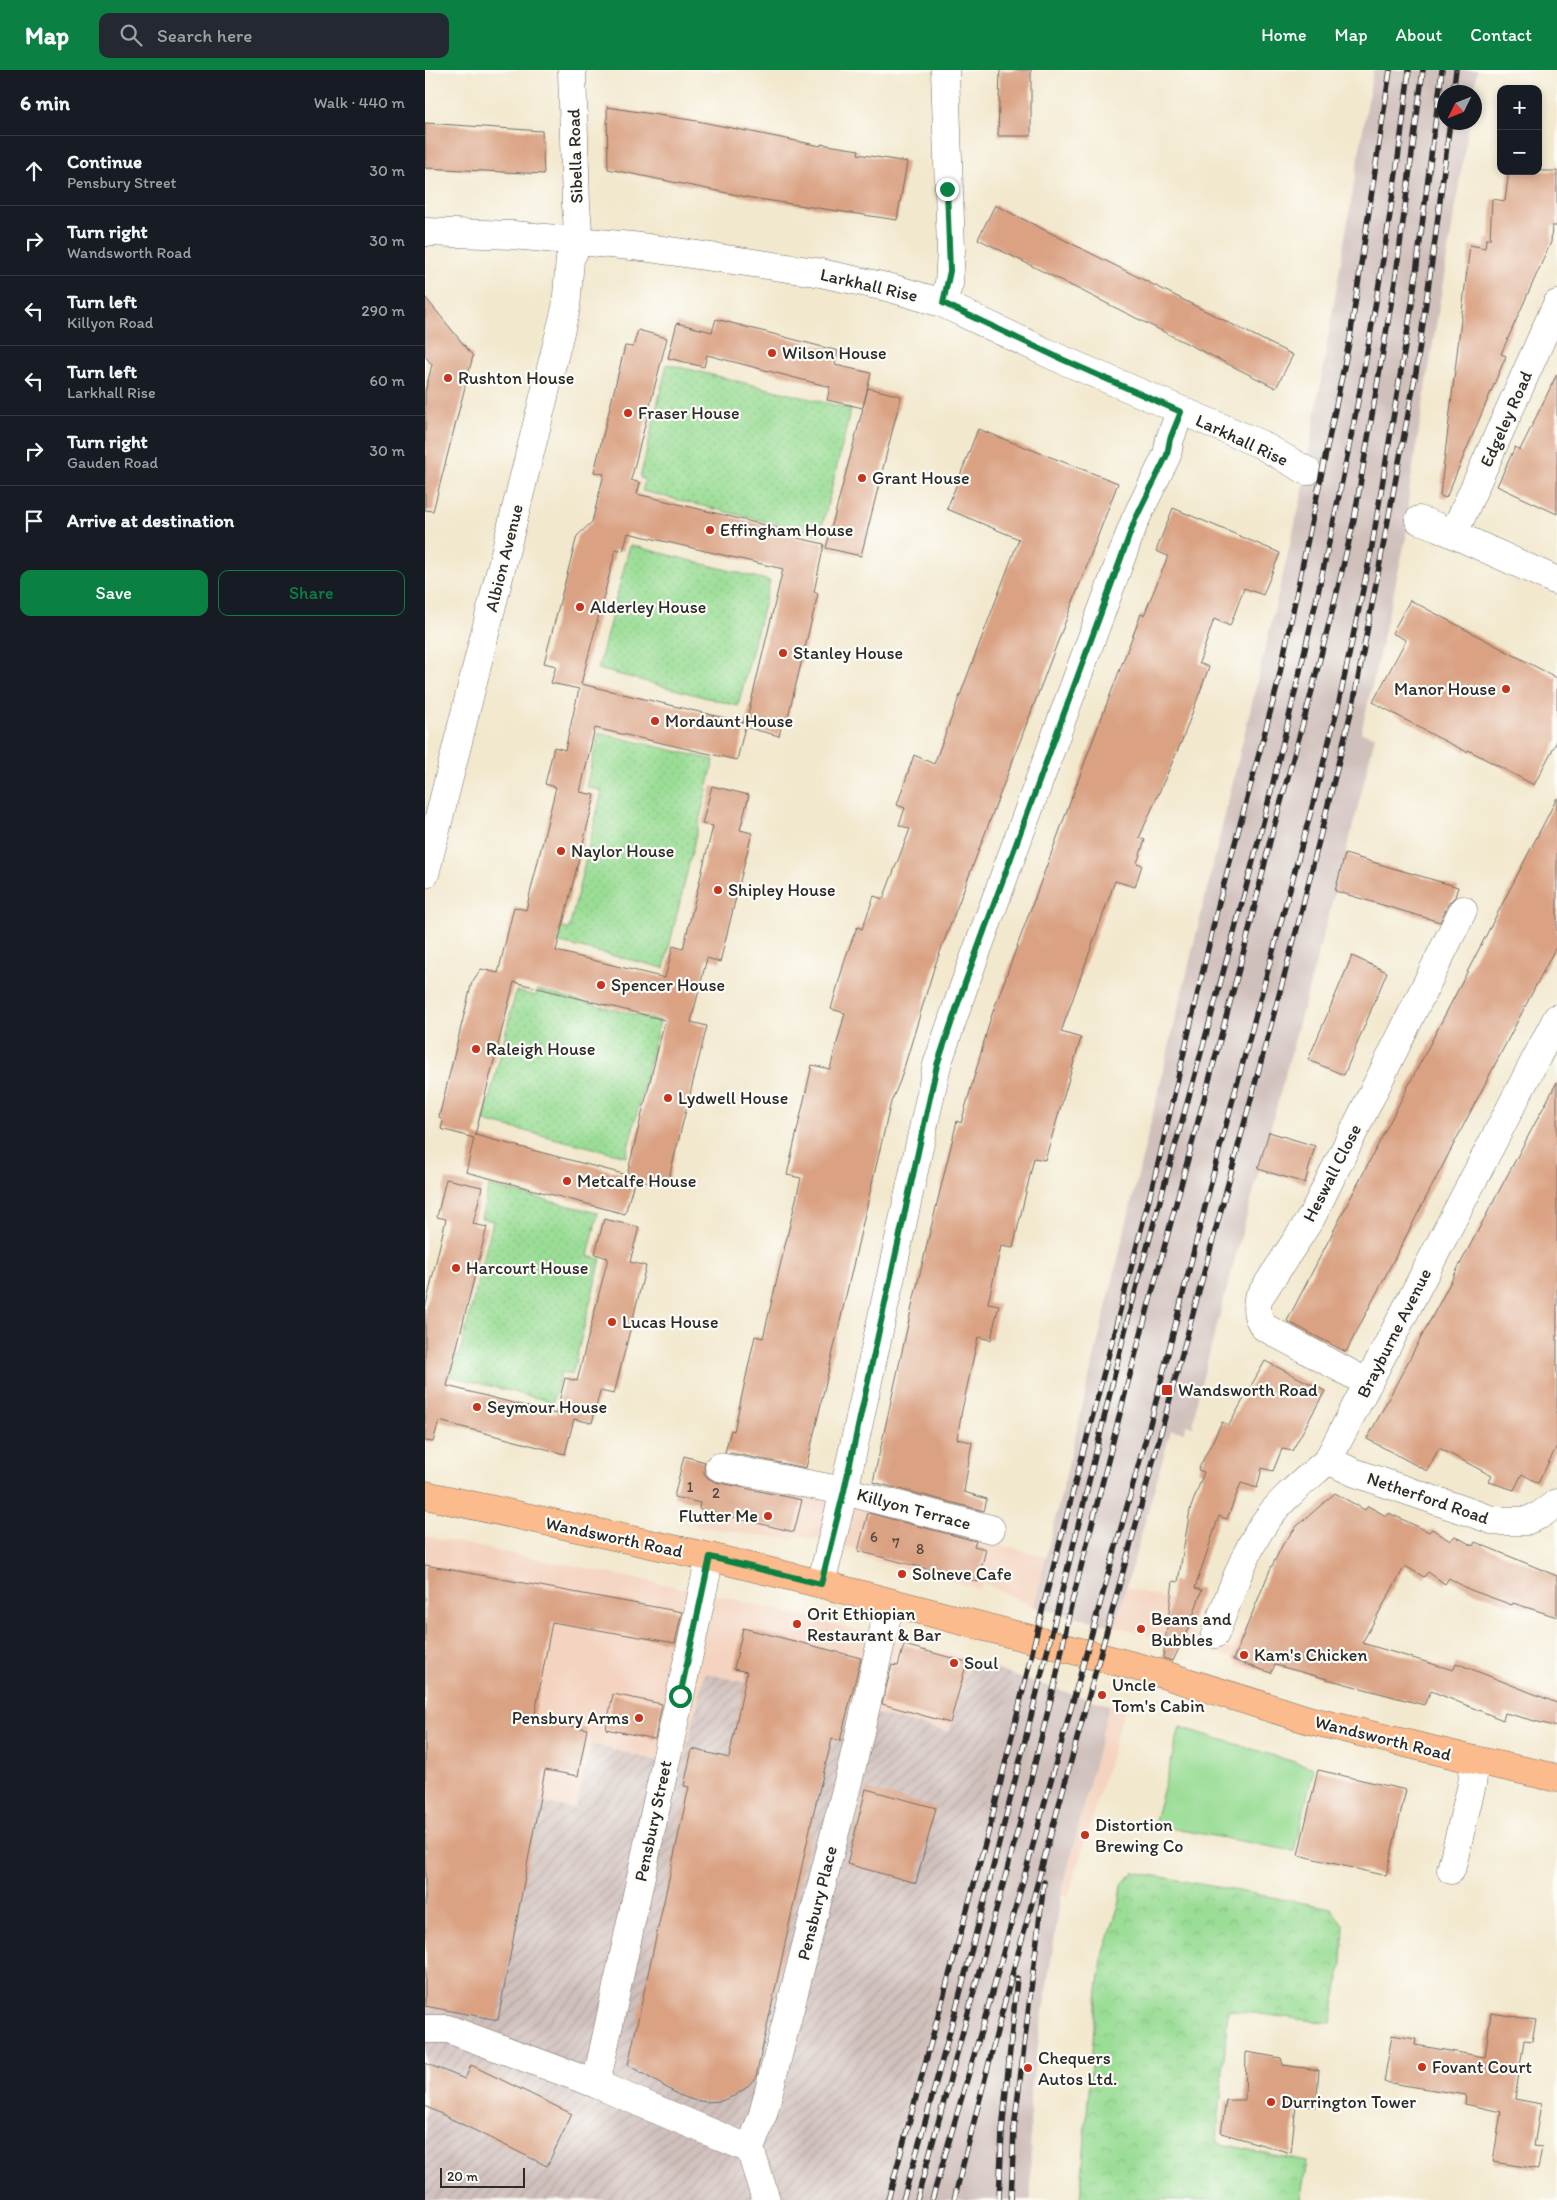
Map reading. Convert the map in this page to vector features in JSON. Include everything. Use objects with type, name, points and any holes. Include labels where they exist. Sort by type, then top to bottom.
[{"type":"main road","name":"Wandsworth Road","points":[[425,1494],[710,1557],[821,1584],[1139,1667],[1309,1720],[1557,1778]]},
{"type":"street","name":"Sibella Road","points":[[572,70],[579,242]]},
{"type":"street","points":[[943,303],[949,284],[951,250],[945,70]]},
{"type":"street","name":"Larkhall Rise","points":[[425,232],[513,236],[642,247],[816,272],[891,288],[943,303],[1057,357],[1266,447],[1307,471]]},
{"type":"street","name":"Albion Avenue","points":[[425,874],[429,841],[566,308],[570,259],[579,242]]},
{"type":"street","name":"Edgeley Road","points":[[1454,534],[1557,304]]},
{"type":"street","points":[[821,1584],[844,1491],[940,1056],[1135,520],[1167,455],[1170,439],[1181,412]]},
{"type":"street","points":[[1419,520],[1557,581]]},
{"type":"street","name":"Heswall Close","points":[[1369,1383],[1265,1326],[1258,1319],[1257,1305],[1311,1218],[1463,910]]},
{"type":"street","name":"Brayburne Avenue","points":[[1215,1634],[1249,1551],[1263,1524],[1300,1483],[1328,1460],[1557,1018]]},
{"type":"street","name":"Netherford Road","points":[[1328,1460],[1353,1472],[1495,1521],[1526,1521],[1540,1515],[1557,1503]]},
{"type":"street","name":"Killyon Terrace","points":[[719,1467],[844,1491],[991,1529]]},
{"type":"street","name":"Pensbury Street","points":[[596,2084],[710,1557]]},
{"type":"street","name":"Pensbury Place","points":[[750,2149],[766,2104],[852,1766],[890,1603]]},
{"type":"street","points":[[1451,1870],[1472,1784],[1475,1760]]},
{"type":"street","points":[[425,2029],[448,2029],[596,2084],[750,2149],[766,2200]]},
{"type":"shaded area","points":[[1373,70],[1477,70],[1475,85],[1437,85],[1437,130],[1468,130],[1409,491],[1406,538],[1361,733],[1375,736],[1359,803],[1198,1395],[1193,1427],[1186,1425],[1185,1432],[1171,1430],[1115,1626],[1034,1607],[1302,495]]},
{"type":"shaded area","points":[[708,1470],[1047,1557],[1034,1607],[989,1585],[982,1583],[980,1589],[865,1558],[859,1550],[799,1535],[792,1540],[695,1526]]},
{"type":"shaded area","points":[[425,1536],[717,1595],[969,1659],[950,1733],[705,1673],[682,1767],[591,1744],[576,1809],[425,1778]]},
{"type":"shaded area","points":[[1125,1587],[1197,1608],[1187,1631],[1233,1650],[1251,1615],[1296,1633],[1271,1673],[1237,1666],[1234,1658],[1115,1626]]},
{"type":"shaded area","points":[[969,1659],[1014,1676],[877,2200],[425,2200],[425,1778],[575,1809],[591,1744],[682,1767],[705,1673],[949,1732]]},
{"type":"shaded area","points":[[1014,1676],[1109,1705],[1061,1896],[1030,2095],[1031,2200],[877,2200],[907,2091]]},
{"type":"shaded area","points":[[1109,1705],[1125,1707],[1068,1897],[1061,1896]]},
{"type":"green space","points":[[667,364],[851,409],[820,535],[642,491],[645,480],[640,478]]},
{"type":"green space","points":[[630,545],[770,581],[738,706],[598,669]]},
{"type":"green space","points":[[599,733],[714,760],[664,968],[552,941],[555,927],[569,929],[602,791],[586,787]]},
{"type":"green space","points":[[537,990],[660,1021],[626,1156],[484,1121],[516,991],[536,996]]},
{"type":"green space","points":[[489,1186],[598,1213],[588,1256],[601,1259],[572,1375],[561,1372],[553,1402],[443,1374],[447,1354],[459,1357],[493,1221],[481,1218]]},
{"type":"green space","points":[[1180,1727],[1314,1768],[1294,1851],[1154,1825]]},
{"type":"green space","points":[[1134,1872],[1331,1908],[1344,1926],[1342,1963],[1331,2023],[1228,2010],[1217,2143],[1307,2162],[1300,2200],[1080,2200],[1095,2015],[1102,1959],[1120,1901],[1122,1884]]},
{"type":"building","points":[[1000,70],[1031,70],[1031,136],[998,136]]},
{"type":"building","points":[[607,107],[697,121],[821,146],[821,144],[859,150],[858,154],[907,162],[897,220],[752,198],[608,169]]},
{"type":"building","points":[[425,123],[542,131],[544,174],[425,168]]},
{"type":"building","points":[[1542,171],[1557,171],[1557,226],[1552,226],[1551,242],[1501,354],[1506,356],[1446,498],[1440,496],[1470,245],[1485,248],[1486,239],[1490,239],[1492,199],[1505,201],[1508,175],[1542,175]]},
{"type":"building","points":[[995,205],[1293,355],[1276,388],[978,239]]},
{"type":"building","name":"Rushton House","points":[[425,297],[473,356],[433,511],[425,510],[425,392],[432,365],[425,356]]},
{"type":"building","points":[[716,319],[838,351],[835,365],[871,373],[863,407],[868,388],[901,396],[861,556],[826,548],[863,408],[827,400],[830,387],[707,355],[704,367],[668,358],[677,323],[712,332]]},
{"type":"building","points":[[638,330],[667,338],[631,480],[640,483],[637,494],[777,528],[776,533],[824,544],[814,592],[818,594],[787,721],[783,720],[779,736],[745,727],[737,760],[595,728],[580,792],[595,795],[556,951],[665,978],[673,946],[683,949],[713,826],[702,824],[712,786],[749,795],[740,830],[752,833],[720,962],[707,958],[691,1022],[707,1026],[667,1186],[635,1179],[625,1214],[466,1172],[474,1138],[441,1129],[443,1121],[439,1117],[472,982],[481,969],[498,973],[514,907],[526,910],[556,787],[545,784],[554,747],[565,750],[579,689],[551,683],[556,666],[544,663],[577,536],[592,522],[604,474],[594,472],[625,346],[633,347]],"holes":[[[628,533],[783,569],[746,723],[581,684],[616,549],[623,551]],[[514,982],[665,1020],[627,1175],[475,1135]]]},
{"type":"building","points":[[1557,374],[1557,514],[1497,486],[1515,447],[1520,450]]},
{"type":"building","points":[[978,429],[1118,483],[934,968],[900,1081],[891,1102],[806,1468],[725,1452],[731,1430],[734,1431],[755,1336],[763,1338],[801,1178],[787,1175],[812,1065],[830,1069],[845,1013],[831,1009],[846,956],[857,927],[862,929],[874,896],[883,899],[910,829],[899,825],[905,808],[897,805],[914,755],[934,764],[1019,539],[947,509]]},
{"type":"building","points":[[1173,508],[1280,553],[1263,595],[1244,588],[1230,626],[1214,619],[1199,663],[1209,667],[1183,738],[1139,838],[1145,840],[1137,863],[1142,865],[1135,887],[1115,881],[1061,1032],[1081,1038],[1045,1160],[1034,1158],[1013,1248],[1001,1246],[988,1303],[999,1305],[991,1340],[978,1337],[957,1439],[972,1442],[964,1492],[987,1499],[984,1511],[873,1482],[913,1302],[957,1121],[961,1123],[991,1017],[1093,740],[1141,614],[1144,615],[1168,556],[1156,551]]},
{"type":"building","name":"Manor House","points":[[1410,600],[1557,678],[1557,741],[1534,785],[1468,750],[1467,752],[1431,734],[1373,702],[1406,640],[1392,633]]},
{"type":"building","points":[[1557,798],[1557,945],[1346,1352],[1287,1321]]},
{"type":"building","points":[[1345,854],[1458,887],[1455,897],[1449,903],[1440,922],[1335,891]]},
{"type":"building","points":[[1352,956],[1387,972],[1344,1075],[1308,1060]]},
{"type":"building","points":[[1557,1082],[1557,1446],[1538,1483],[1522,1474],[1514,1490],[1489,1482],[1492,1476],[1439,1448],[1427,1471],[1367,1439]]},
{"type":"building","points":[[1269,1132],[1315,1146],[1305,1183],[1258,1169]]},
{"type":"building","points":[[446,1179],[482,1187],[473,1224],[487,1227],[447,1386],[556,1414],[565,1378],[577,1381],[608,1258],[595,1254],[604,1219],[639,1227],[630,1262],[646,1266],[614,1394],[600,1391],[592,1423],[574,1419],[565,1454],[439,1421],[433,1442],[425,1441],[425,1309],[446,1219],[437,1217]]},
{"type":"building","points":[[1265,1361],[1325,1391],[1292,1451],[1282,1449],[1273,1471],[1262,1468],[1257,1488],[1241,1483],[1227,1519],[1219,1516],[1195,1588],[1202,1590],[1189,1627],[1173,1661],[1163,1658],[1173,1581],[1178,1582],[1190,1510],[1204,1472],[1198,1470],[1222,1422],[1229,1425]]},
{"type":"building","points":[[684,1456],[705,1462],[704,1473],[708,1478],[716,1482],[802,1500],[794,1532],[699,1509],[700,1503],[674,1497]]},
{"type":"building","points":[[1335,1493],[1365,1510],[1368,1506],[1386,1516],[1389,1513],[1429,1532],[1432,1529],[1450,1541],[1455,1536],[1473,1546],[1475,1542],[1557,1576],[1557,1617],[1513,1603],[1512,1605],[1468,1589],[1449,1578],[1445,1584],[1428,1572],[1424,1577],[1405,1566],[1362,1643],[1453,1670],[1456,1663],[1557,1703],[1557,1727],[1505,1713],[1503,1720],[1431,1691],[1424,1705],[1275,1665],[1271,1673],[1233,1660],[1270,1570],[1283,1544],[1297,1526]]},
{"type":"building","points":[[868,1513],[976,1541],[974,1546],[986,1549],[978,1582],[858,1551]]},
{"type":"building","points":[[425,1565],[682,1612],[675,1643],[552,1622],[534,1719],[587,1729],[578,1776],[545,1770],[498,2020],[425,2006]]},
{"type":"building","points":[[743,1628],[861,1658],[840,1741],[832,1739],[813,1815],[756,2077],[746,2088],[734,2096],[721,2101],[707,2102],[679,2095],[628,2065],[689,1787],[684,1786],[692,1749],[729,1758],[747,1672],[734,1669]]},
{"type":"building","points":[[904,1645],[967,1662],[950,1723],[882,1704],[892,1665],[898,1666]]},
{"type":"building","points":[[613,1694],[662,1704],[655,1739],[606,1729]]},
{"type":"building","points":[[1318,1770],[1406,1790],[1386,1876],[1298,1855]]},
{"type":"building","points":[[866,1789],[936,1808],[916,1883],[847,1864]]},
{"type":"building","points":[[1491,2013],[1536,2020],[1532,2041],[1524,2040],[1515,2099],[1541,2104],[1534,2146],[1542,2147],[1538,2169],[1493,2162],[1501,2112],[1465,2104],[1466,2095],[1384,2082],[1392,2035],[1416,2039],[1415,2045],[1485,2057]]},
{"type":"building","name":"Durrington Tower","points":[[1246,2052],[1281,2058],[1283,2065],[1319,2070],[1316,2107],[1296,2105],[1291,2153],[1221,2133],[1226,2100],[1245,2100]]},
{"type":"building","points":[[425,2063],[465,2079],[471,2065],[572,2114],[547,2166],[425,2106]]},
{"type":"railway","points":[[888,2200],[992,1818],[1043,1607],[1158,1164],[1218,906],[1277,687],[1350,338],[1390,70]]},
{"type":"railway","points":[[903,2200],[995,1860],[1129,1315],[1239,916],[1294,695],[1353,429],[1385,250],[1409,70]]},
{"type":"railway","points":[[917,2200],[1022,1815],[1055,1683],[1070,1610],[1127,1386],[1247,939],[1270,841],[1336,596],[1354,520],[1396,275],[1423,70]]},
{"type":"railway","points":[[932,2200],[988,2007],[1153,1413],[1220,1147],[1339,702],[1371,552],[1412,304],[1442,70]]},
{"type":"railway","points":[[1454,85],[1456,70]]},
{"type":"railway","points":[[954,2200],[1002,2012],[1299,921],[1354,700],[1416,372],[1449,130]]},
{"type":"railway","points":[[1011,2200],[1014,2129],[1044,1882]]},
{"type":"railway","points":[[999,2200],[1002,2132],[1017,1978]]},
{"type":"place","name":"Wilson House","points":[[772,353]]},
{"type":"place","name":"Rushton House","points":[[448,378]]},
{"type":"place","name":"Fraser House","points":[[628,413]]},
{"type":"place","name":"Grant House","points":[[862,478]]},
{"type":"place","name":"Effingham House","points":[[710,530]]},
{"type":"place","name":"Alderley House","points":[[580,607]]},
{"type":"place","name":"Stanley House","points":[[783,653]]},
{"type":"place","name":"Manor House","points":[[1506,689]]},
{"type":"place","name":"Mordaunt House","points":[[655,721]]},
{"type":"place","name":"Naylor House","points":[[561,851]]},
{"type":"place","name":"Shipley House","points":[[718,890]]},
{"type":"place","name":"Spencer House","points":[[601,985]]},
{"type":"place","name":"Raleigh House","points":[[476,1049]]},
{"type":"place","name":"Lydwell House","points":[[668,1098]]},
{"type":"place","name":"Metcalfe House","points":[[567,1181]]},
{"type":"place","name":"Harcourt House","points":[[456,1268]]},
{"type":"place","name":"Lucas House","points":[[612,1322]]},
{"type":"place","name":"Wandsworth Road","points":[[1167,1390]]},
{"type":"place","name":"Seymour House","points":[[477,1407]]},
{"type":"place","name":"Flutter Me","points":[[768,1516]]},
{"type":"place","name":"Solneve Cafe","points":[[902,1574]]},
{"type":"place","name":"Orit Ethiopian Restaurant & Bar","points":[[797,1624]]},
{"type":"place","name":"Beans and Bubbles","points":[[1141,1629]]},
{"type":"place","name":"Kam's Chicken","points":[[1244,1655]]},
{"type":"place","name":"Soul","points":[[954,1663]]},
{"type":"place","name":"Uncle Tom's Cabin","points":[[1102,1695]]},
{"type":"place","name":"Pensbury Arms","points":[[639,1718]]},
{"type":"place","name":"Distortion Brewing Co","points":[[1085,1835]]},
{"type":"place","name":"Fovant Court","points":[[1422,2067]]},
{"type":"place","name":"Chequers Autos Ltd.","points":[[1028,2068]]},
{"type":"place","name":"Durrington Tower","points":[[1271,2102]]},
{"type":"route","points":[[680,1696],[710,1557],[821,1584],[844,1491],[937,1065],[965,983],[1135,520],[1167,455],[1170,439],[1181,412],[950,308],[943,303],[949,284],[951,250],[947,189]]}]
